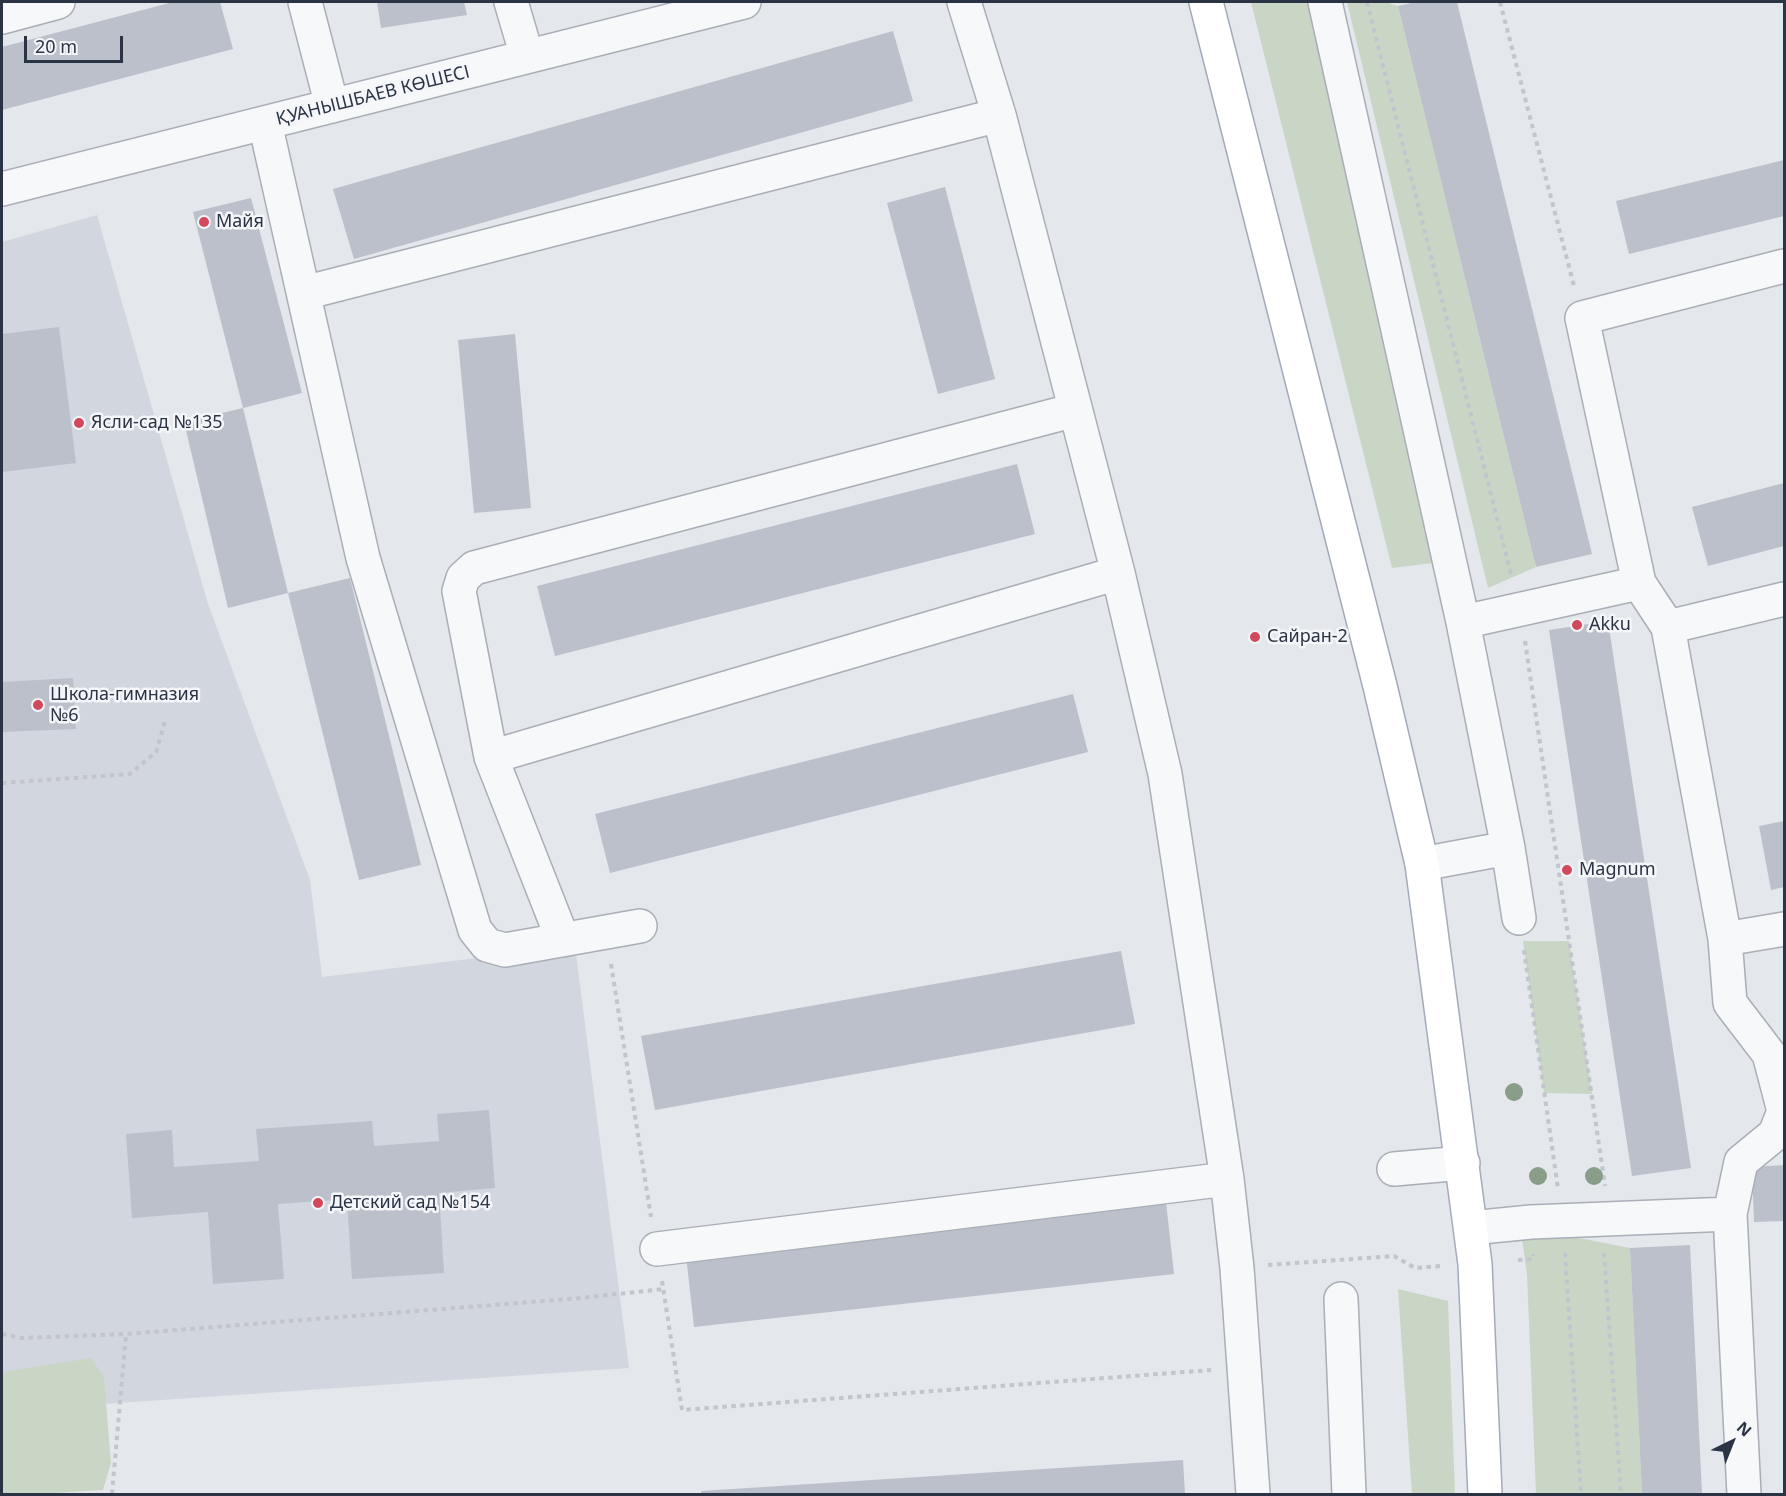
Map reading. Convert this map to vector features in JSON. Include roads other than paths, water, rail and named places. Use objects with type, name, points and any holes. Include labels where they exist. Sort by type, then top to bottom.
[{"type":"main road","points":[[1206,2],[1377,675],[1422,864],[1475,1264],[1485,1494]]},
{"type":"street","points":[[2,17],[58,2]]},
{"type":"street","points":[[305,2],[332,106]]},
{"type":"street","points":[[511,2],[527,56]]},
{"type":"street","name":"ҚУАНЫШБАЕВ КӨШЕСІ","points":[[2,189],[744,2]]},
{"type":"street","points":[[964,2],[999,115],[1118,573],[1165,774],[1227,1179],[1238,1268],[1253,1494]]},
{"type":"street","points":[[1325,2],[1462,622],[1520,918]]},
{"type":"street","points":[[304,293],[999,115]]},
{"type":"street","points":[[265,123],[363,558],[475,930],[487,945],[506,950],[640,926]]},
{"type":"street","points":[[1744,1494],[1730,1214],[1741,1162],[1776,1134],[1784,1111],[1769,1054],[1730,1003],[1725,939],[1668,627],[1639,583],[1582,318],[1785,266]]},
{"type":"street","points":[[562,940],[492,757],[459,591],[463,578],[474,568],[1075,410]]},
{"type":"street","points":[[492,757],[1118,573]]},
{"type":"street","points":[[1462,622],[1639,583]]},
{"type":"street","points":[[1668,627],[1785,599]]},
{"type":"street","points":[[1422,864],[1508,848]]},
{"type":"street","points":[[1725,939],[1785,929]]},
{"type":"street","points":[[1394,1169],[1463,1163]]},
{"type":"street","points":[[657,1249],[1227,1179]]},
{"type":"street","points":[[1470,1228],[1531,1222],[1730,1214]]},
{"type":"street","points":[[1341,1299],[1349,1494]]},
{"type":"place","name":"Майя","points":[[204,222]]},
{"type":"place","name":"Ясли-сад №135","points":[[79,423]]},
{"type":"place","name":"Akku","points":[[1577,625]]},
{"type":"place","name":"Сайран-2","points":[[1255,637]]},
{"type":"place","name":"Школа-гимназия №6","points":[[38,705]]},
{"type":"place","name":"Magnum","points":[[1567,870]]},
{"type":"place","name":"Детский сад №154","points":[[318,1203]]}]
